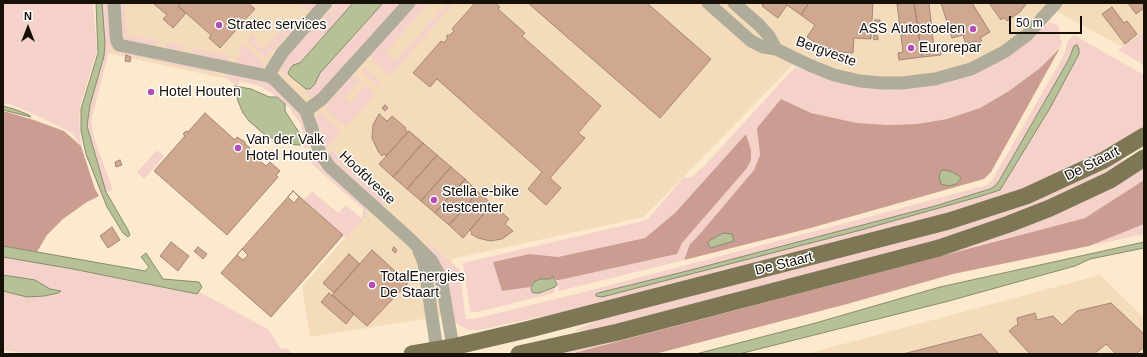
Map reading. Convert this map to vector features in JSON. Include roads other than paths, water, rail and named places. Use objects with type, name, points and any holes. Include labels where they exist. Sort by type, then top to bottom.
[{"type":"main road","name":"De Staart","points":[[412,354],[445,351],[950,221],[1026,196],[1104,160],[1144,136]]},
{"type":"main road","name":"De Staart","points":[[519,354],[618,332],[939,248],[1050,208],[1110,180],[1144,158]]},
{"type":"street","name":"Hoofdveste","points":[[114,3],[116,35],[119,44],[268,76],[285,90],[306,111],[320,153],[330,167],[410,239],[419,251],[424,262],[445,351]]},
{"type":"street","points":[[268,76],[282,52],[326,3]]},
{"type":"street","points":[[306,111],[322,99],[409,3]]},
{"type":"street","name":"Bergveste","points":[[708,3],[751,41],[764,47],[776,49],[834,75],[860,81],[882,83],[902,83],[935,79],[971,69],[1004,52],[1027,35],[1056,3]]},
{"type":"street","name":"Bergveste","points":[[734,3],[759,25],[769,36],[776,49]]},
{"type":"place","name":"Stratec services","points":[[219,25]]},
{"type":"place","name":"ASS Autostoelen","points":[[973,29]]},
{"type":"place","name":"Eurorepar","points":[[911,48]]},
{"type":"place","name":"Hotel Houten","points":[[151,92]]},
{"type":"place","name":"Van der Valk Hotel Houten","points":[[238,148]]},
{"type":"place","name":"Stella e-bike testcenter","points":[[434,200]]},
{"type":"place","name":"TotalEnergies De Staart","points":[[372,285]]}]
